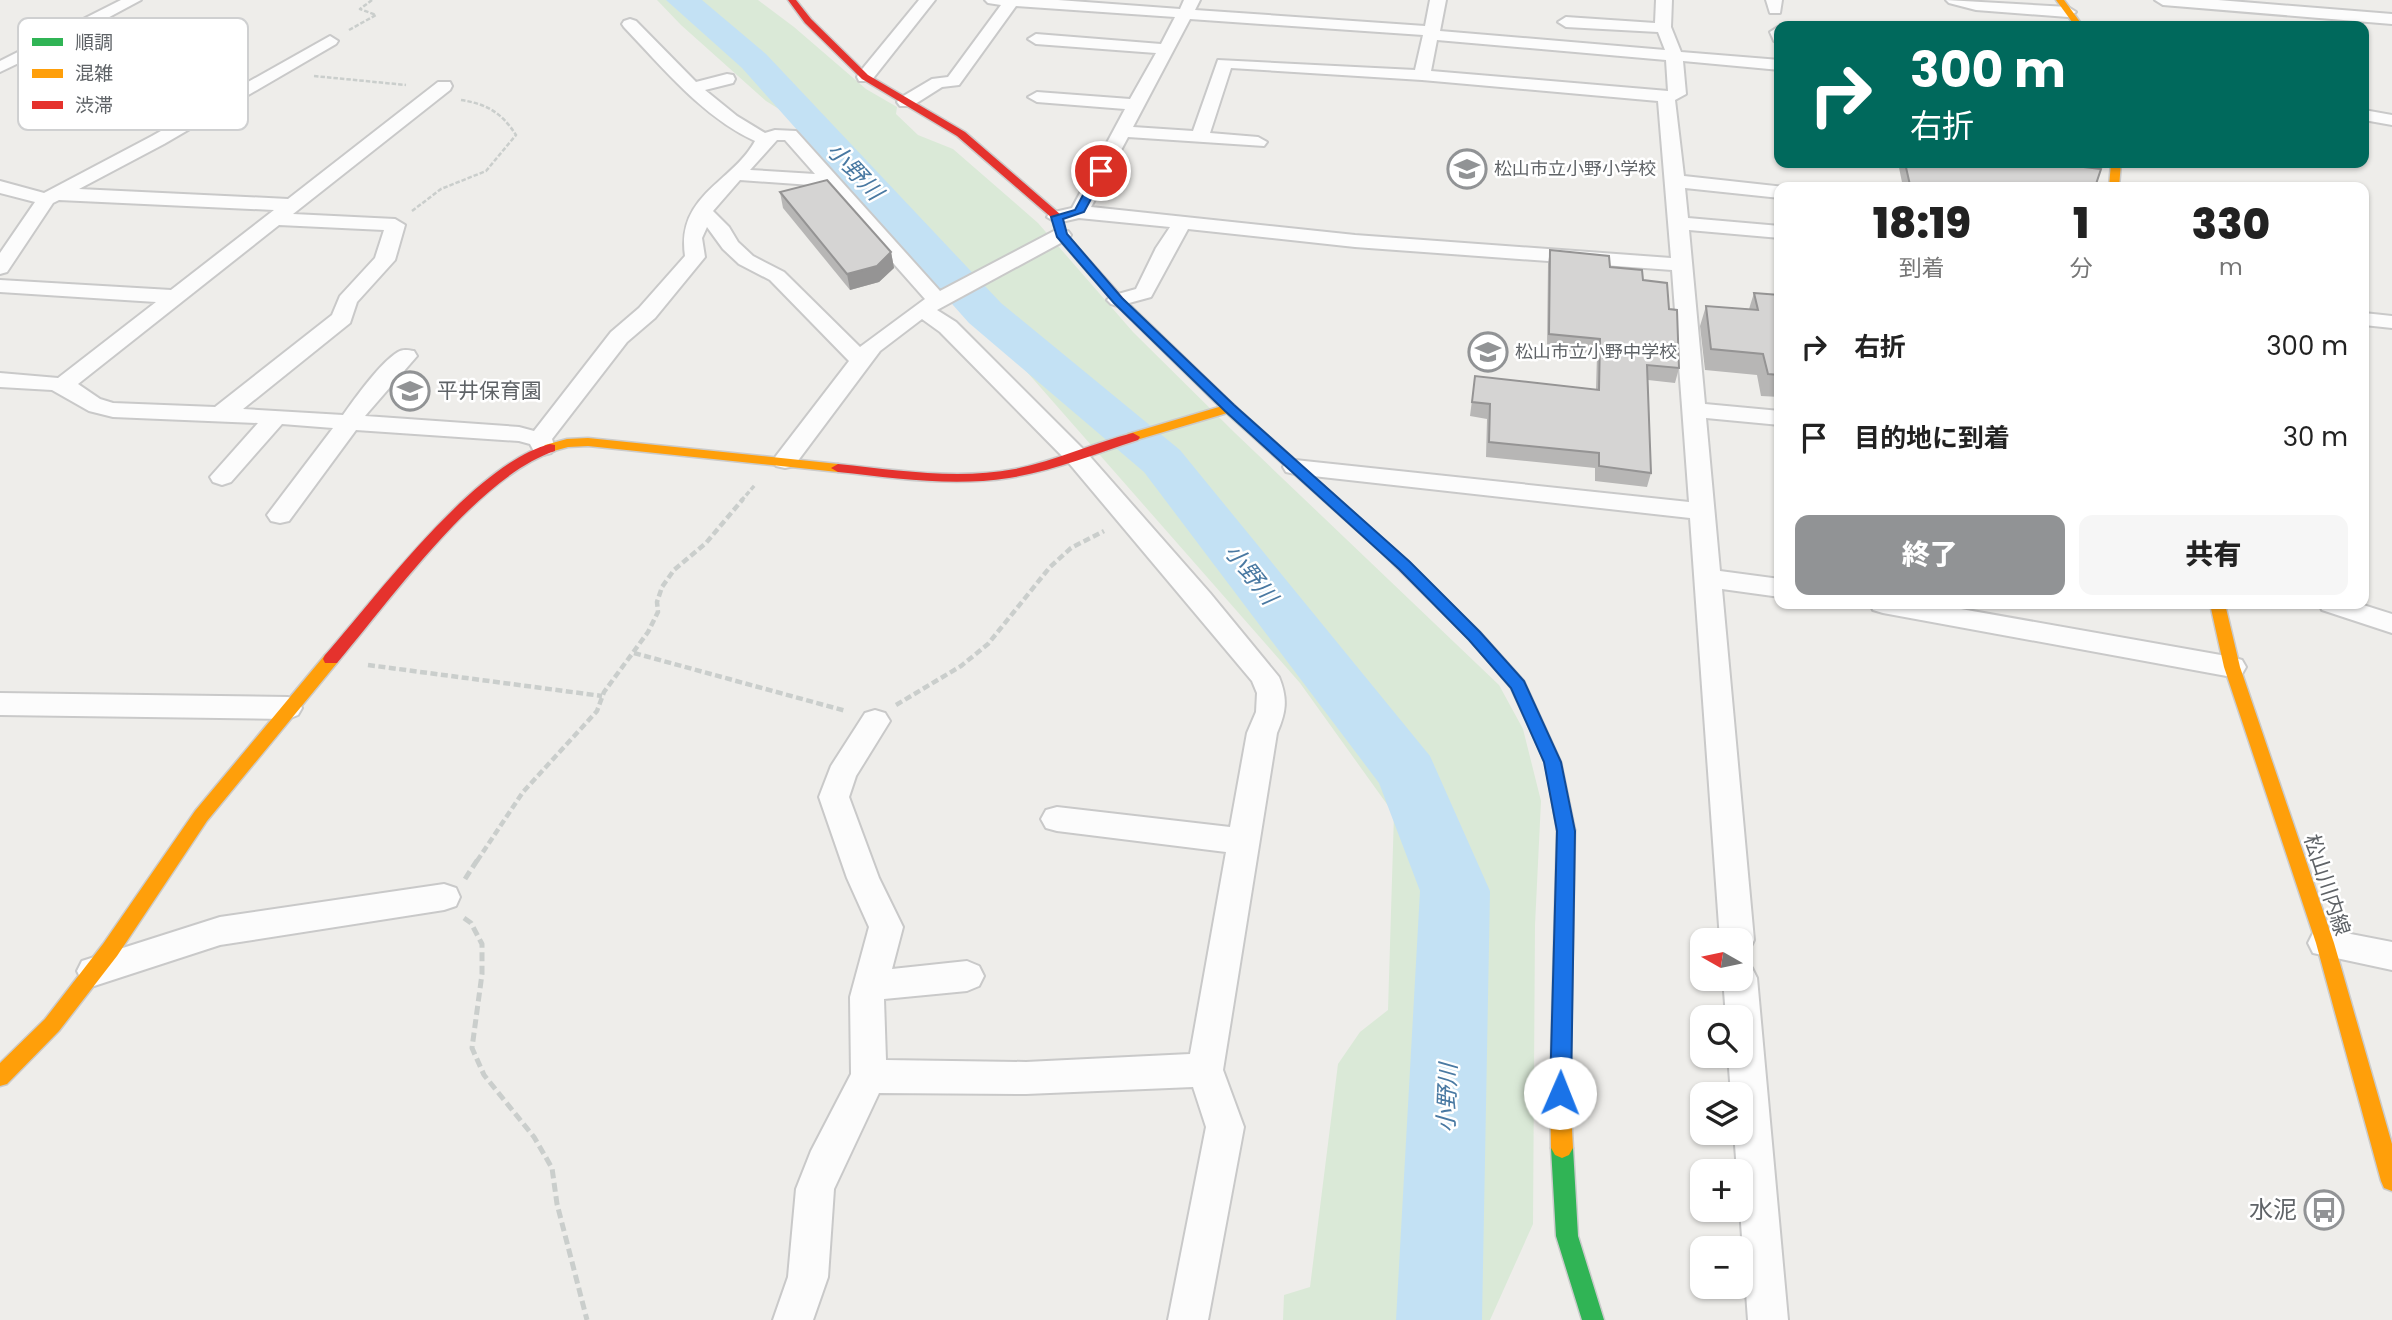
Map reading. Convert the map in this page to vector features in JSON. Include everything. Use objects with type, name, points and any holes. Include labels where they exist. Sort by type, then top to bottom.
[{"type":"main road","points":[[792,0],[808,21],[865,77],[961,134],[1058,230],[1118,300],[1229,408],[1404,565],[1475,636],[1518,685],[1553,762],[1566,831],[1560,1079],[1562,1162],[1567,1236],[1593,1320]]},
{"type":"main road","points":[[2064,6],[2075,21]]},
{"type":"main road","points":[[0,1077],[52,1025],[94,971],[201,816],[329,660],[443,531],[507,469],[542,444],[588,442],[948,479],[996,476],[1082,455],[1229,408]]},
{"type":"main road","name":"松山川内線","points":[[2218,609],[2232,667],[2325,943],[2392,1181]]},
{"type":"street","points":[[96,18],[133,0]]},
{"type":"street","points":[[865,77],[927,0]]},
{"type":"street","points":[[993,0],[1189,7],[1280,20],[1432,33],[1515,64],[1666,97],[1677,94],[1674,56],[1668,32],[1663,28],[1566,22]]},
{"type":"street","points":[[1280,20],[1289,0]]},
{"type":"street","points":[[1422,75],[1438,0]]},
{"type":"street","points":[[1663,28],[1664,0]]},
{"type":"street","points":[[1954,0],[1976,5],[2064,6]]},
{"type":"street","points":[[2163,0],[2219,2],[2345,20],[2392,19]]},
{"type":"street","points":[[2328,0],[2345,20]]},
{"type":"street","points":[[906,102],[938,83],[953,81],[1012,1]]},
{"type":"street","points":[[780,461],[872,346],[935,302],[1058,230],[1079,212],[1189,7]]},
{"type":"street","points":[[631,34],[692,88],[752,135],[765,139],[775,135],[790,135],[935,302],[948,327],[1082,455],[1131,518],[1265,677],[1271,693],[1271,712],[1262,733],[1205,1070],[1225,1127],[1188,1320]]},
{"type":"street","points":[[1035,39],[1166,49]]},
{"type":"street","points":[[248,88],[330,41]]},
{"type":"street","points":[[1200,137],[1224,63],[1422,75],[1515,64],[1674,56],[1774,64]]},
{"type":"street","points":[[0,66],[18,57]]},
{"type":"street","points":[[692,88],[727,79]]},
{"type":"street","points":[[62,386],[444,86]]},
{"type":"street","points":[[1037,97],[1136,105]]},
{"type":"street","points":[[1666,97],[1703,511],[1736,928]]},
{"type":"street","points":[[2369,117],[2392,120]]},
{"type":"street","points":[[0,268],[51,197],[175,130]]},
{"type":"street","points":[[1122,131],[1258,142]]},
{"type":"street","points":[[0,380],[52,383],[62,386],[94,407],[519,435],[542,444],[619,337],[647,313],[695,257],[692,238],[707,203],[763,146],[765,139]]},
{"type":"street","points":[[735,174],[831,181]]},
{"type":"street","points":[[1675,181],[1774,191]]},
{"type":"street","points":[[0,187],[51,197],[395,225],[385,260],[347,300],[342,318],[219,416]]},
{"type":"street","points":[[703,212],[722,231],[730,245],[746,260],[777,276],[860,360]]},
{"type":"street","points":[[1079,212],[1355,241],[1682,265]]},
{"type":"street","points":[[211,219],[280,215]]},
{"type":"street","points":[[1118,300],[1144,293],[1159,260],[1183,223]]},
{"type":"street","points":[[1678,223],[1774,231]]},
{"type":"street","points":[[0,286],[176,297]]},
{"type":"street","points":[[2369,320],[2392,323]]},
{"type":"street","points":[[280,514],[373,390],[406,356]]},
{"type":"street","points":[[1694,410],[1774,417]]},
{"type":"street","points":[[222,477],[276,417]]},
{"type":"street","points":[[1295,467],[1703,511]]},
{"type":"street","points":[[1707,578],[1774,588]]},
{"type":"street","points":[[1918,609],[2232,667]]},
{"type":"street","points":[[2347,609],[2392,624]]},
{"type":"street","points":[[0,704],[288,708]]},
{"type":"street","points":[[793,1320],[808,1277],[815,1189],[824,1164],[869,1076],[869,986],[886,927],[863,878],[834,797],[842,774],[875,721]]},
{"type":"street","points":[[1057,819],[1243,841]]},
{"type":"street","points":[[94,971],[220,931],[444,897]]},
{"type":"street","points":[[2325,943],[2392,956]]},
{"type":"street","points":[[869,986],[967,976]]},
{"type":"street","points":[[1741,991],[1768,1320]]},
{"type":"street","points":[[869,1076],[1026,1078],[1205,1070]]},
{"type":"path","points":[[330,41],[376,15],[360,9],[372,0]]},
{"type":"path","points":[[587,1320],[557,1204],[552,1168],[534,1137],[484,1075],[472,1048],[482,974],[482,944],[471,923],[447,905],[444,897],[463,883],[523,792],[597,711],[602,696],[648,632],[658,612],[657,602],[662,587],[674,570],[706,543],[780,461]]},
{"type":"path","points":[[634,653],[862,715],[875,721],[927,685],[961,666],[988,644],[1042,576],[1071,548],[1131,518]]},
{"type":"path","points":[[329,660],[602,696]]},
{"type":"green space","points":[[657,0],[758,0],[866,89],[897,107],[896,114],[918,135],[953,149],[1038,223],[1133,332],[1499,685],[1523,729],[1541,801],[1535,925],[1533,1224],[1490,1320],[1283,1320],[1284,1295],[1310,1287],[1338,1064],[1360,1032],[1388,1010],[1394,814],[1300,683],[962,298],[876,209],[803,124],[766,101]]},
{"type":"building","points":[[1906,168],[2101,169],[2097,182],[1909,182]]},
{"type":"building","points":[[827,180],[891,252],[877,266],[847,274],[780,192]]},
{"type":"building","points":[[1550,250],[1609,256],[1610,267],[1642,270],[1643,280],[1667,283],[1669,309],[1677,310],[1679,368],[1647,365],[1651,473],[1599,466],[1599,453],[1489,442],[1490,404],[1472,402],[1475,376],[1599,390],[1600,339],[1549,334]]},
{"type":"building","points":[[1754,293],[1774,295],[1774,374],[1768,374],[1763,354],[1711,349],[1706,306],[1758,310]]},
{"type":"waterway","name":"小野川","points":[[682,0],[754,61],[985,313],[1162,461],[1407,773],[1455,891],[1439,1320]]},
{"type":"traffic: fast","points":[[1121,303],[1229,408],[1388,551]]},
{"type":"traffic: fast","points":[[1562,1148],[1567,1236],[1593,1320]]},
{"type":"traffic: slow","points":[[2060,0],[2075,21]]},
{"type":"traffic: slow","points":[[2114,182],[2116,168]]},
{"type":"traffic: slow","points":[[1133,437],[1229,408]]},
{"type":"traffic: slow","points":[[550,448],[567,443],[588,442],[838,468]]},
{"type":"traffic: slow","points":[[2218,609],[2232,667],[2325,943],[2392,1181]]},
{"type":"traffic: slow","points":[[0,1077],[52,1025],[110,950],[201,816],[331,659]]},
{"type":"traffic: slow","points":[[1562,1148],[1560,1093],[1566,830]]},
{"type":"traffic: jam","points":[[792,0],[808,21],[865,77],[961,134],[1057,217],[1061,235],[1121,303]]},
{"type":"traffic: jam","points":[[838,468],[935,477],[993,476],[1046,466],[1133,437]]},
{"type":"traffic: jam","points":[[331,659],[438,535],[484,489],[517,462],[550,448]]},
{"type":"traffic: jam","points":[[1388,551],[1475,636],[1518,685],[1553,762],[1566,830]]},
{"type":"place","name":"松山市立小野小学校","points":[[1467,169]]},
{"type":"place","name":"松山市立小野中学校","points":[[1488,352]]},
{"type":"place","name":"平井保育園","points":[[410,391]]},
{"type":"place","name":"水泥","points":[[2324,1210]]},
{"type":"route","points":[[1101,171],[1079,212],[1057,217],[1061,234],[1072,248],[1118,300],[1229,408],[1404,565],[1475,636],[1518,685],[1553,762],[1566,831],[1560,1093]]}]
